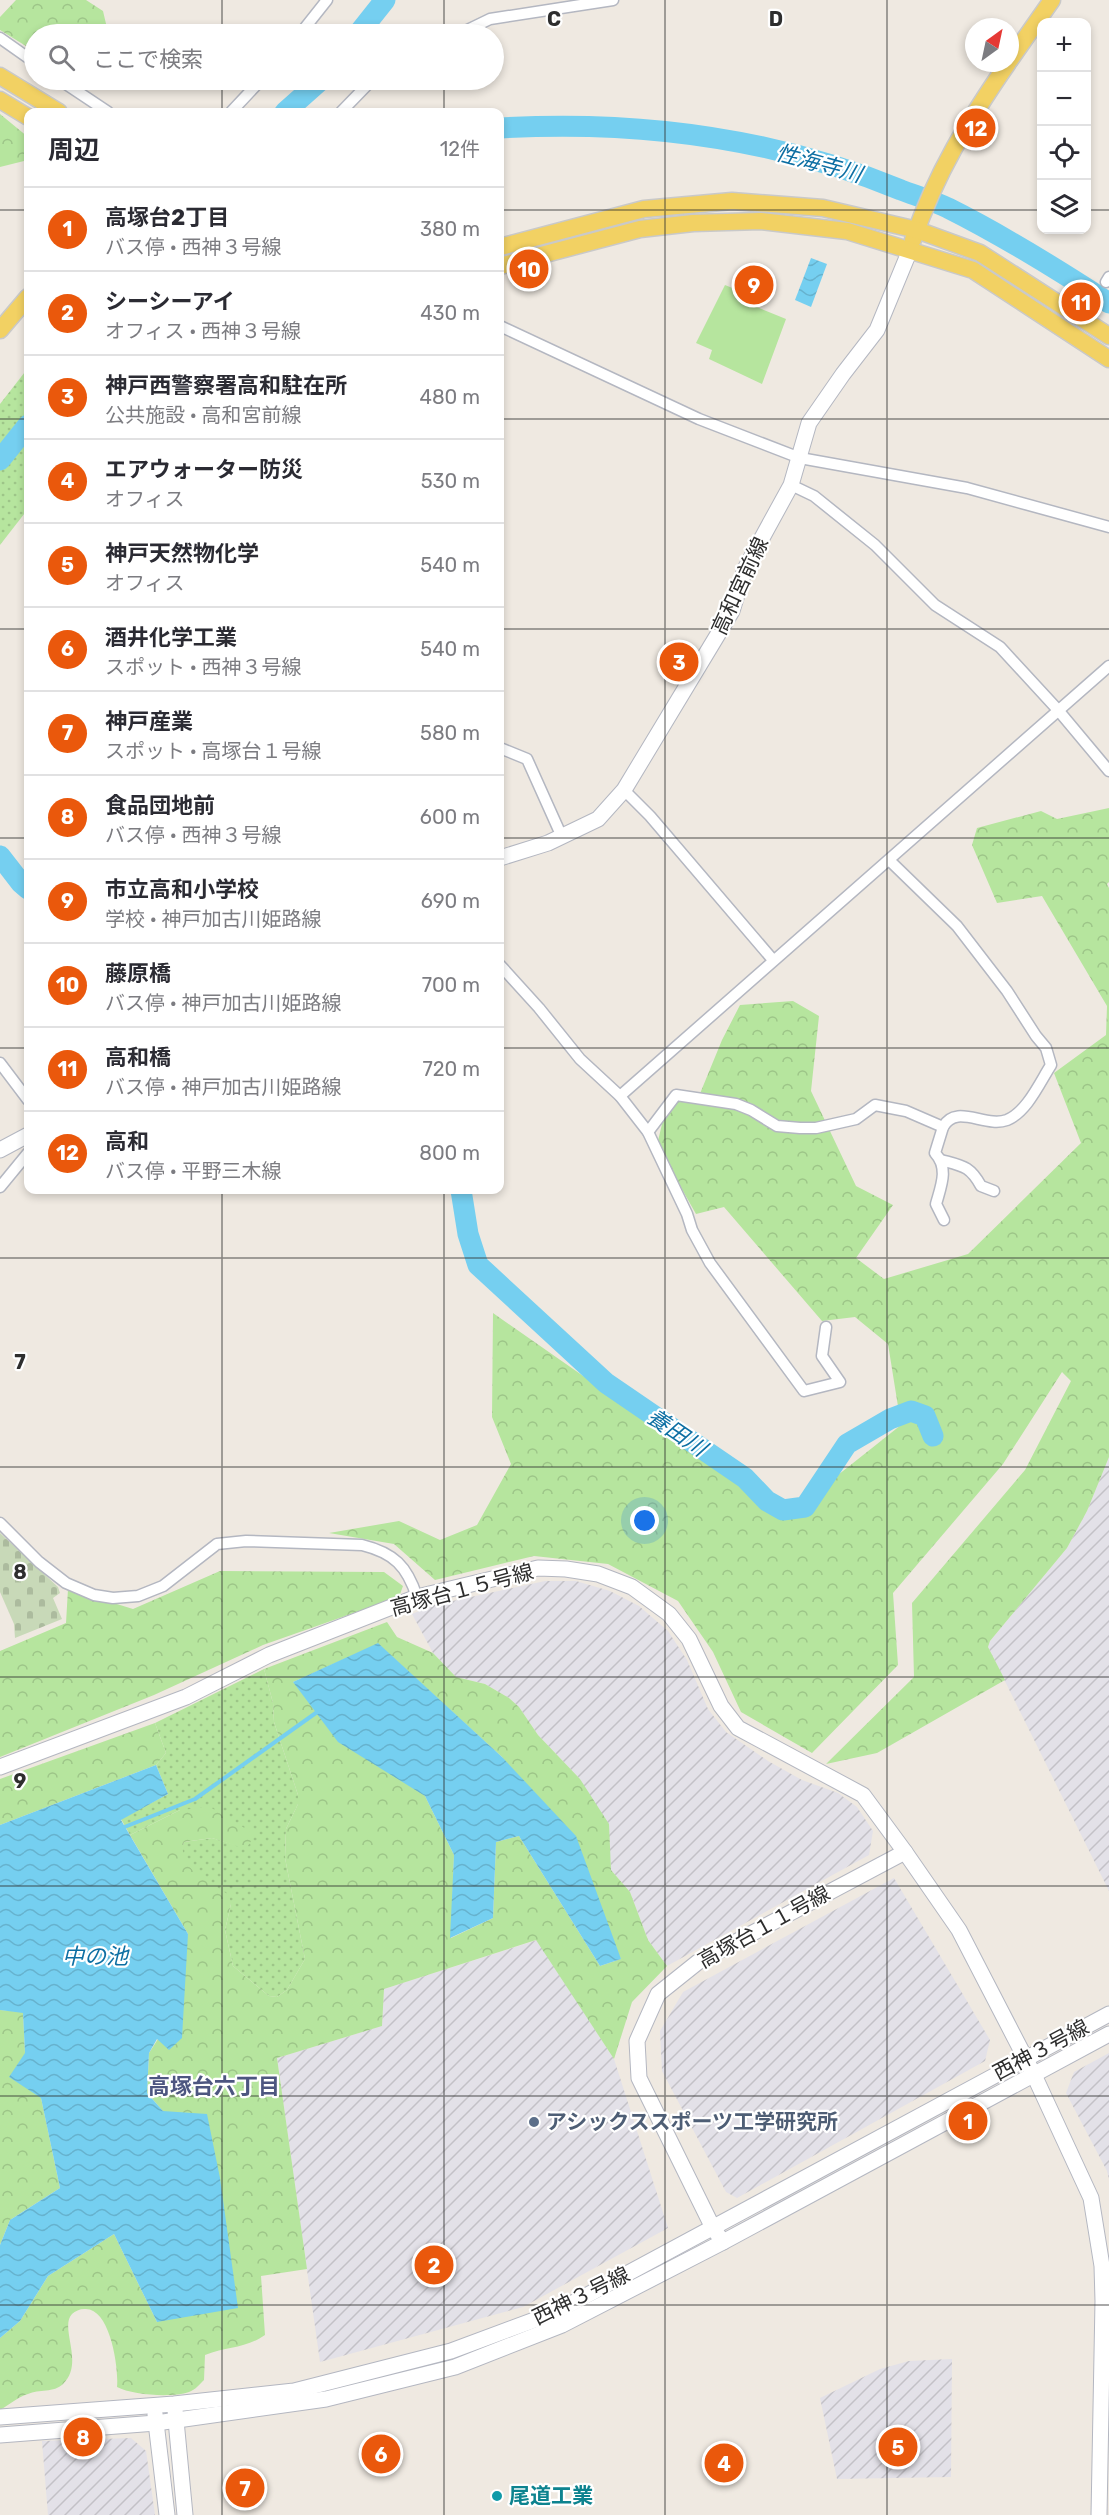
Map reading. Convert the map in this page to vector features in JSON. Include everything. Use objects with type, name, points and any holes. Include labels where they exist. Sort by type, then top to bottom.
[{"type":"main road","points":[[1019,48],[1052,0]]},
{"type":"main road","points":[[910,250],[934,182],[971,117],[1002,72]]},
{"type":"main road","points":[[0,76],[52,108]]},
{"type":"main road","points":[[0,100],[24,115]]},
{"type":"main road","points":[[504,246],[644,209],[732,201],[823,208],[917,230],[980,253],[1109,336]]},
{"type":"main road","points":[[504,265],[640,229],[693,223],[761,221],[847,231],[973,270],[1109,359]]},
{"type":"main road","points":[[0,330],[24,302]]},
{"type":"street","points":[[308,24],[327,0]]},
{"type":"street","points":[[480,24],[490,19],[613,0]]},
{"type":"street","points":[[0,38],[24,55]]},
{"type":"street","points":[[75,90],[102,108]]},
{"type":"street","points":[[235,108],[252,90]]},
{"type":"street","points":[[345,108],[362,90]]},
{"type":"street","name":"高和宮前線","points":[[504,857],[562,837],[598,819],[624,790],[732,611],[745,569],[791,485],[809,423],[877,330],[910,250]]},
{"type":"street","points":[[504,328],[699,418],[800,458],[967,488],[1109,527]]},
{"type":"street","points":[[791,485],[814,496],[875,544],[935,605],[1000,647],[1058,710],[1109,771]]},
{"type":"street","points":[[620,1096],[1109,666]]},
{"type":"street","points":[[504,750],[527,759],[562,837]]},
{"type":"street","points":[[624,790],[650,816],[773,960]]},
{"type":"street","points":[[889,860],[957,926],[1007,991],[1046,1048],[1051,1065],[1019,1112],[1007,1120],[992,1122],[954,1115],[947,1119],[943,1127],[935,1153],[941,1160],[966,1166],[981,1186],[994,1191]]},
{"type":"street","points":[[504,969],[580,1059],[620,1096],[648,1132],[687,1214],[692,1230],[710,1263],[804,1391],[840,1382],[822,1356],[826,1327]]},
{"type":"street","points":[[0,1063],[24,1095]]},
{"type":"street","points":[[648,1132],[676,1095],[736,1104],[751,1110],[777,1126],[816,1128],[856,1119],[874,1105],[906,1111],[943,1127]]},
{"type":"street","points":[[0,1150],[24,1137]]},
{"type":"street","points":[[0,1187],[24,1158]]},
{"type":"street","points":[[941,1160],[942,1182],[936,1204],[944,1220]]},
{"type":"street","points":[[0,1523],[39,1562],[66,1583],[94,1594],[113,1598],[138,1596],[163,1586],[217,1544],[246,1541],[362,1545],[381,1550],[401,1564],[410,1576],[417,1597]]},
{"type":"street","name":"高塚台１５号線","points":[[0,1767],[186,1697],[268,1655],[417,1597],[538,1568],[566,1569],[598,1574],[632,1587],[669,1614],[689,1639],[721,1706],[738,1728],[863,1795],[904,1852]]},
{"type":"street","points":[[904,1852],[959,1930],[1034,2075],[1091,2198],[1102,2266],[1106,2350],[1100,2515]]},
{"type":"street","name":"高塚台１１号線","points":[[723,2242],[713,2228],[639,2078],[637,2041],[658,1994],[698,1962],[904,1852]]},
{"type":"street","name":"西神３号線","points":[[0,2417],[174,2404],[294,2391],[451,2351],[555,2312],[1109,2014]]},
{"type":"street","name":"西神３号線","points":[[0,2435],[156,2423],[326,2399],[455,2367],[562,2325],[723,2242],[1109,2034]]},
{"type":"street","points":[[174,2404],[185,2515]]},
{"type":"street","points":[[154,2405],[167,2515]]},
{"type":"shaded area","points":[[1109,1457],[1109,1891],[988,1647],[990,1641],[1067,1548],[1087,1511]]},
{"type":"shaded area","points":[[545,1581],[576,1581],[610,1591],[639,1606],[668,1631],[687,1660],[708,1709],[726,1732],[768,1761],[802,1780],[838,1793],[857,1807],[873,1831],[869,1855],[667,1966],[648,1940],[630,1892],[611,1870],[610,1857],[580,1779],[538,1735],[519,1707],[509,1698],[485,1684],[456,1677],[433,1653],[412,1614],[434,1605]]},
{"type":"shaded area","points":[[894,1878],[990,2040],[985,2061],[737,2198],[726,2192],[662,2071],[660,2031],[683,1992]]},
{"type":"shaded area","points":[[537,1940],[614,2059],[668,2228],[523,2307],[320,2362],[277,2058],[382,2026],[384,1989]]},
{"type":"shaded area","points":[[1109,2053],[1109,2179],[1066,2093],[1074,2072]]},
{"type":"shaded area","points":[[952,2359],[951,2477],[837,2479],[820,2398],[880,2369],[909,2361]]},
{"type":"shaded area","points":[[131,2438],[146,2451],[155,2515],[48,2515],[42,2441]]},
{"type":"green space","points":[[16,0],[86,0],[103,11],[106,24],[24,24],[24,45],[0,30],[0,17]]},
{"type":"green space","points":[[0,114],[24,134],[24,161],[0,167]]},
{"type":"green space","points":[[725,285],[742,292],[742,301],[786,319],[762,384],[709,359],[712,350],[696,343]]},
{"type":"green space","points":[[24,373],[24,514],[0,545],[0,404]]},
{"type":"green space","points":[[1109,808],[1109,882],[1107,884],[1109,888],[1109,1457],[1087,1511],[1067,1548],[990,1641],[988,1647],[1005,1680],[877,1753],[826,1764],[914,1677],[912,1603],[1025,1470],[1071,1381],[1062,1372],[1003,1464],[893,1593],[898,1665],[812,1753],[741,1712],[713,1652],[678,1601],[608,1564],[534,1556],[435,1580],[394,1544],[329,1533],[399,1521],[440,1540],[477,1525],[511,1464],[492,1417],[493,1313],[785,1517],[901,1425],[888,1344],[855,1317],[822,1321],[724,1207],[696,1214],[657,1145],[668,1099],[699,1096],[722,1040],[740,1005],[793,1001],[819,1016],[811,1091],[856,1186],[893,1205],[856,1258],[884,1279],[968,1254],[1081,1143],[1054,1073],[1106,1035],[1107,1006],[1042,896],[997,903],[972,845],[977,828],[1041,811],[1057,819]]},
{"type":"green space","points":[[0,1533],[58,1587],[60,1593],[53,1598],[62,1619],[15,1638],[14,1624],[0,1592]]},
{"type":"green space","points":[[220,1571],[384,1572],[403,1586],[399,1597],[263,1645],[154,1695],[0,1757],[0,1651],[66,1623],[68,1589],[133,1609]]},
{"type":"green space","points":[[387,1622],[397,1637],[433,1653],[456,1677],[485,1684],[509,1698],[519,1707],[538,1735],[580,1779],[609,1824],[611,1870],[630,1892],[648,1940],[667,1966],[632,2002],[614,2059],[536,1940],[384,1989],[382,2026],[277,2058],[307,2269],[261,2276],[265,2335],[250,2343],[205,2355],[204,2380],[191,2391],[173,2395],[142,2394],[117,2387],[114,2353],[106,2327],[93,2311],[79,2310],[72,2314],[69,2320],[72,2366],[63,2384],[55,2389],[24,2395],[0,2410],[0,2338],[20,2321],[48,2276],[114,2234],[157,2322],[163,2111],[147,2093],[149,2053],[158,2039],[188,1934],[130,1835],[180,1810],[210,1807],[251,1832],[251,1841],[246,1849],[212,1838],[184,1842],[185,1860],[196,1874],[229,1895],[231,1904],[225,1930],[233,1966],[269,1996],[277,1997],[287,1990],[305,1959],[285,1858],[286,1829],[298,1804],[298,1795],[274,1722],[273,1703],[264,1669]],"holes":[[[378,1644],[502,1757],[621,1959],[600,1966],[519,1836],[496,1842],[493,1918],[451,1938],[454,1855],[425,1796],[293,1682]]]},
{"type":"green space","points":[[264,1669],[273,1703],[274,1722],[298,1795],[298,1804],[286,1829],[285,1858],[305,1959],[287,1990],[277,1997],[269,1996],[233,1966],[225,1930],[231,1904],[193,1872],[184,1861],[182,1854],[184,1842],[212,1838],[246,1848],[180,1810],[130,1835],[121,1819],[168,1794],[156,1765],[166,1753],[155,1723]]},
{"type":"green space","points":[[155,1723],[166,1753],[156,1765],[0,1825],[0,1779]]},
{"type":"green space","points":[[0,2010],[23,2012],[25,2053],[41,2098],[60,2188],[10,2220],[0,2245]]},
{"type":"water","points":[[811,258],[827,264],[811,307],[795,300]]},
{"type":"water","points":[[378,1643],[502,1757],[576,1836],[621,1959],[600,1966],[519,1836],[496,1842],[493,1918],[450,1938],[454,1855],[425,1796],[338,1742],[293,1682]]},
{"type":"water","name":"中の池","points":[[156,1765],[168,1794],[121,1820],[188,1934],[182,2038],[169,2050],[157,2039],[149,2053],[147,2093],[163,2111],[207,2114],[220,2178],[238,2308],[157,2322],[114,2234],[48,2276],[20,2321],[0,2338],[0,2245],[10,2220],[60,2188],[41,2098],[9,2077],[25,2053],[23,2013],[0,2010],[0,1825]]},
{"type":"waterway","points":[[366,24],[385,0]]},
{"type":"waterway","points":[[290,108],[310,90]]},
{"type":"waterway","name":"性海寺川","points":[[504,128],[552,126],[654,130],[754,145],[803,157],[852,172],[948,208],[1030,253],[1109,303]]},
{"type":"waterway","points":[[0,460],[24,430]]},
{"type":"waterway","name":"養田川","points":[[0,856],[24,886]]},
{"type":"waterway","name":"養田川","points":[[462,1194],[468,1234],[478,1265],[606,1383],[745,1478],[767,1501],[783,1510],[805,1507],[847,1444],[890,1419],[911,1411],[925,1416],[933,1436]]},
{"type":"waterway","points":[[122,1828],[195,1799],[320,1710]]},
{"type":"place","name":"高和","points":[[976,128]]},
{"type":"place","name":"藤原橋","points":[[529,269]]},
{"type":"place","name":"市立高和小学校","points":[[754,285]]},
{"type":"place","name":"高和橋","points":[[1081,302]]},
{"type":"place","name":"神戸西警察署高和駐在所","points":[[679,662]]},
{"type":"place","name":"高塚台2丁目","points":[[968,2121]]},
{"type":"place","name":"アシックススポーツ工学研究所","points":[[534,2122]]},
{"type":"place","name":"シーシーアイ","points":[[434,2265]]},
{"type":"place","name":"食品団地前","points":[[83,2437]]},
{"type":"place","name":"神戸天然物化学","points":[[898,2447]]},
{"type":"place","name":"酒井化学工業","points":[[381,2454]]},
{"type":"place","name":"エアウォーター防災","points":[[724,2463]]},
{"type":"place","name":"神戸産業","points":[[245,2488]]},
{"type":"place","name":"尾道工業","points":[[497,2496]]},
{"type":"district","name":"高塚台六丁目","points":[[214,2086]]}]
